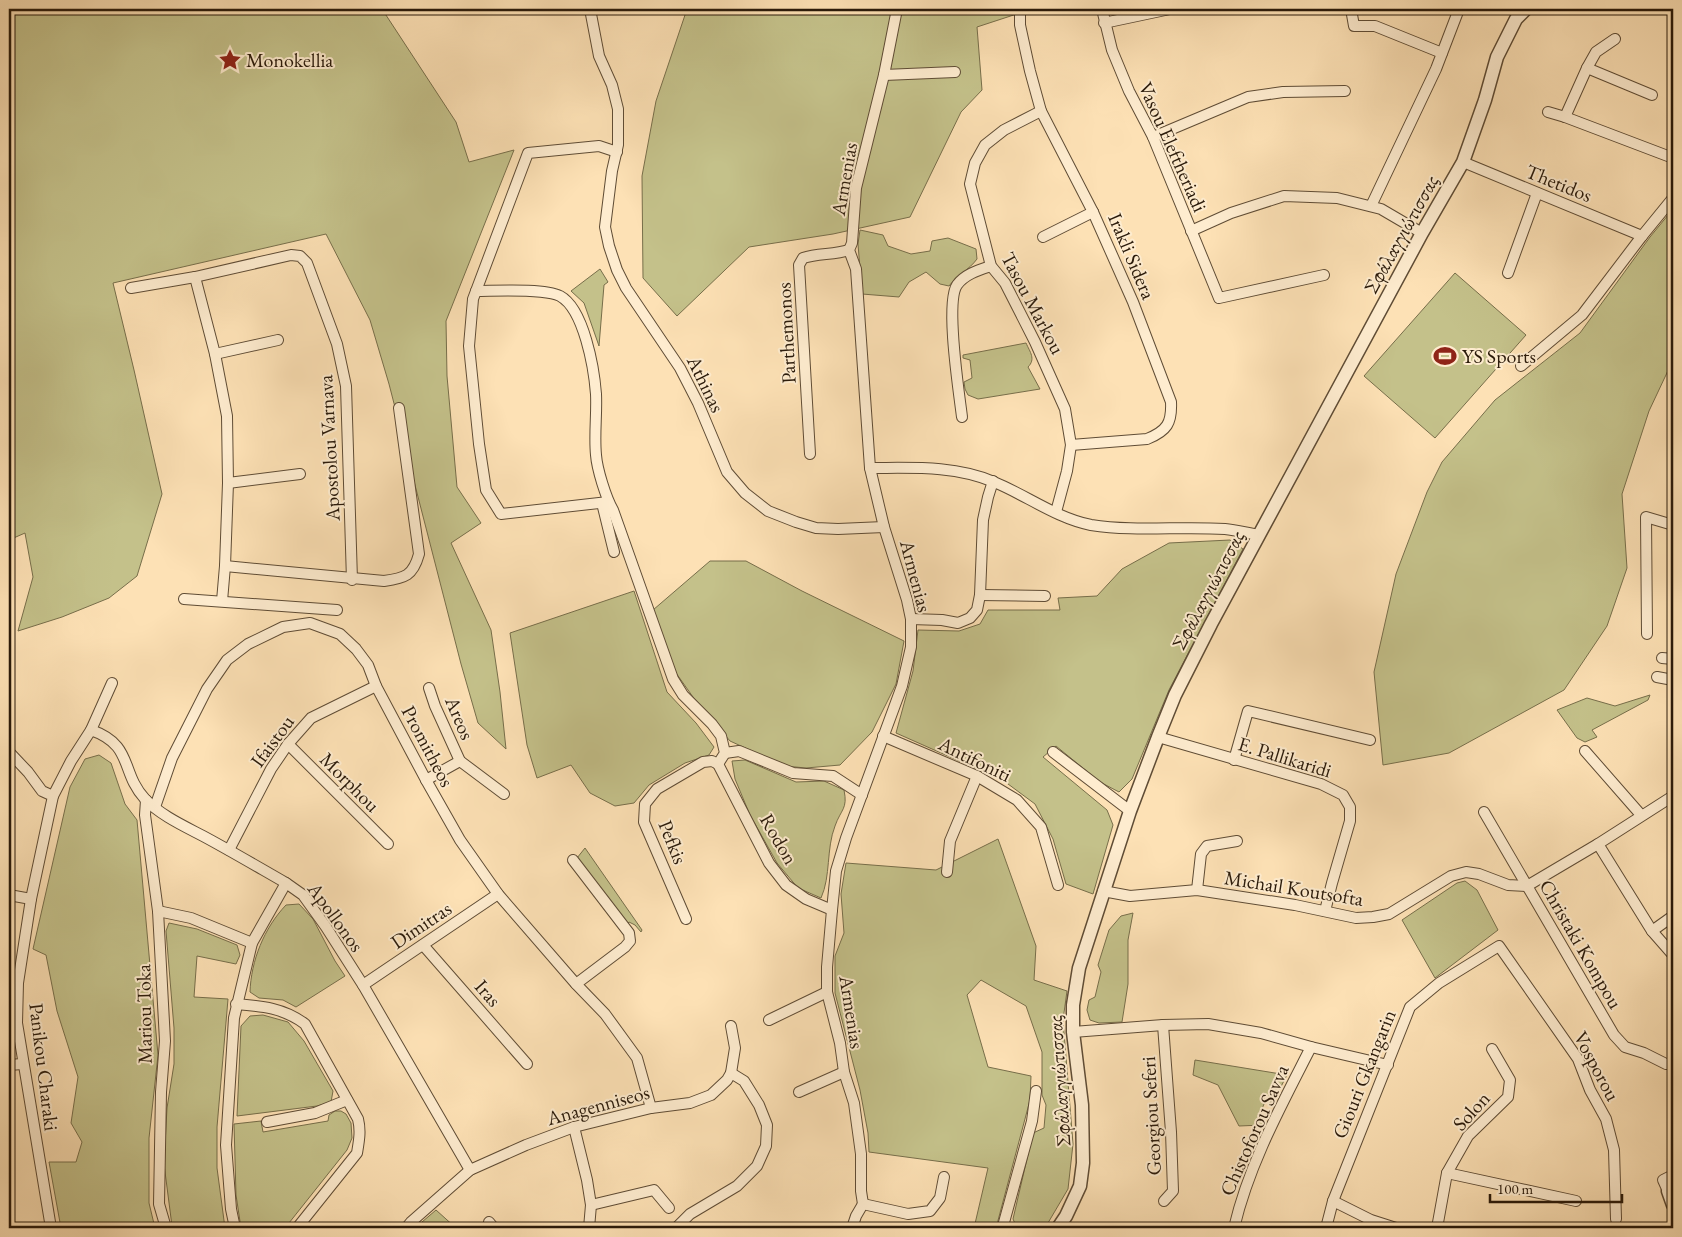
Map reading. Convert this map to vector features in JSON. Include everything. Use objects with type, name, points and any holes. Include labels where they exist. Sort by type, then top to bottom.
[{"type":"street","name":"Athinas","points":[[590,9],[599,56],[612,85],[618,109],[617,152],[612,171],[604,227],[617,270],[626,288],[680,368],[698,403],[727,472],[745,494],[760,505],[796,522],[816,528],[884,527]]},
{"type":"street","name":"Armenias","points":[[863,1204],[861,1154],[854,1103],[844,1072],[840,1043],[827,992],[827,967],[836,871],[902,686],[911,647],[911,619],[907,600],[884,527],[870,468],[856,269],[849,250],[852,243],[856,188],[884,75],[897,9]]},
{"type":"street","name":"Irakli Sidera","points":[[1020,9],[1022,34],[1041,111],[1093,212],[1133,302],[1171,402],[1171,414],[1167,427],[1159,434],[1147,439],[1071,445]]},
{"type":"street","name":"Vasou Eleftheriadi","points":[[1102,9],[1112,50],[1129,91],[1153,137],[1219,298],[1324,275]]},
{"type":"street","points":[[1104,22],[1170,9]]},
{"type":"street","points":[[1351,9],[1354,26],[1376,26],[1442,53]]},
{"type":"street","points":[[1370,206],[1436,69],[1459,9]]},
{"type":"street","name":"Σφάλαγγιώτισσας","points":[[1058,1228],[1080,1186],[1083,1164],[1082,1105],[1073,1032],[1073,1006],[1079,968],[1130,811],[1158,738],[1184,677],[1258,535],[1422,233],[1463,162],[1485,100],[1496,57],[1516,19],[1526,9]]},
{"type":"street","points":[[1565,117],[1596,52],[1615,39]]},
{"type":"street","points":[[1587,68],[1652,95]]},
{"type":"street","points":[[884,75],[955,72]]},
{"type":"street","points":[[1153,137],[1248,98],[1283,92],[1345,91]]},
{"type":"street","name":"Tasou Markou","points":[[1041,111],[1004,130],[985,145],[974,163],[970,184],[991,266],[1005,282],[1065,409],[1071,445],[1067,471],[1056,512]]},
{"type":"street","points":[[1548,112],[1673,158]]},
{"type":"street","points":[[605,503],[501,514],[486,490],[479,444],[469,346],[473,299],[528,153],[599,146],[617,152]]},
{"type":"street","name":"Thetidos","points":[[1463,162],[1642,236]]},
{"type":"street","points":[[1508,273],[1537,193]]},
{"type":"street","points":[[1191,231],[1231,213],[1284,196],[1336,198],[1382,209],[1422,233]]},
{"type":"street","points":[[1521,366],[1582,315],[1673,198]]},
{"type":"street","points":[[1043,237],[1093,212]]},
{"type":"street","name":"Parthemonos","points":[[810,454],[799,265],[803,258],[810,255],[849,250]]},
{"type":"street","name":"Apostolou Varnava","points":[[131,288],[195,277],[290,255],[300,256],[307,262],[337,344],[346,386],[352,580]]},
{"type":"street","points":[[962,417],[952,322],[952,299],[957,285],[973,272],[991,266]]},
{"type":"street","points":[[195,277],[215,354],[227,416],[228,483],[222,601]]},
{"type":"street","points":[[476,291],[538,292],[560,296],[575,311],[590,353],[596,393],[596,457],[614,552]]},
{"type":"street","points":[[215,354],[278,340]]},
{"type":"street","points":[[225,566],[352,580],[384,582],[402,579],[415,567],[419,554],[399,408]]},
{"type":"street","points":[[870,468],[931,468],[963,472],[993,481],[1056,512],[1089,524],[1122,528],[1226,529],[1258,535]]},
{"type":"street","points":[[228,483],[300,474]]},
{"type":"street","points":[[911,619],[958,622],[970,618],[977,610],[980,595],[983,520],[993,481]]},
{"type":"street","points":[[605,503],[612,510],[673,679],[682,695],[712,724],[721,736],[725,752],[718,764]]},
{"type":"street","points":[[1647,634],[1646,517],[1673,525]]},
{"type":"street","points":[[980,595],[1045,596]]},
{"type":"street","points":[[184,599],[337,610]]},
{"type":"street","points":[[156,808],[172,758],[207,689],[227,660],[248,644],[283,627],[310,622],[312,607]]},
{"type":"street","name":"Promitheos","points":[[310,622],[340,634],[356,648],[368,665],[376,686],[460,840],[498,894],[576,984],[605,1014],[637,1058],[651,1108]]},
{"type":"street","points":[[1662,658],[1673,660]]},
{"type":"street","points":[[1657,677],[1673,680]]},
{"type":"street","name":"Panikou Charaki","points":[[51,1228],[22,1064],[17,1023],[18,982],[31,899],[54,796],[71,761],[91,730],[112,683]]},
{"type":"street","name":"Ifaistou","points":[[229,850],[271,769],[288,744],[310,718],[376,686]]},
{"type":"street","name":"Areos","points":[[430,688],[435,706],[460,761],[504,794]]},
{"type":"street","points":[[1234,760],[1248,711],[1370,740]]},
{"type":"street","name":"Apollonos","points":[[91,730],[112,740],[119,746],[137,788],[146,800],[156,808],[175,821],[286,883],[303,895],[363,985],[470,1170]]},
{"type":"street","name":"Antifoniti","points":[[884,736],[977,776],[1017,800],[1040,827],[1058,885]]},
{"type":"street","name":"E. Pallikaridi","points":[[1158,738],[1321,784],[1343,795],[1350,807],[1350,821],[1325,911]]},
{"type":"street","name":"Morphou","points":[[288,744],[388,844]]},
{"type":"street","points":[[725,752],[740,751],[793,774],[833,776],[862,794]]},
{"type":"street","points":[[1585,751],[1641,816]]},
{"type":"street","points":[[9,752],[28,772],[42,791],[54,796]]},
{"type":"street","points":[[1053,752],[1130,811]]},
{"type":"street","name":"Areos","points":[[426,780],[460,761]]},
{"type":"street","name":"Pefkis","points":[[686,919],[644,822],[645,804],[656,789],[703,762],[712,761],[718,764]]},
{"type":"street","name":"Rodon","points":[[718,764],[774,870],[786,885],[806,899],[832,910]]},
{"type":"street","points":[[947,872],[950,841],[977,776]]},
{"type":"street","points":[[1527,886],[1598,844],[1673,796]]},
{"type":"street","name":"Mariou Toka","points":[[146,800],[146,824],[158,910],[165,1041],[161,1092],[159,1204],[166,1228]]},
{"type":"street","name":"Christaki Kompou","points":[[1484,812],[1614,1035],[1625,1047],[1644,1053],[1666,1064],[1673,1064]]},
{"type":"street","points":[[1197,890],[1201,854],[1208,846],[1238,841]]},
{"type":"street","points":[[1598,844],[1652,931],[1673,955]]},
{"type":"street","points":[[573,860],[628,933],[630,941],[576,984]]},
{"type":"street","name":"Michail Koutsofta","points":[[1103,891],[1130,896],[1197,890],[1325,911],[1356,918],[1389,914],[1451,876],[1466,872],[1479,874],[1508,885],[1527,886]]},
{"type":"street","points":[[235,1228],[231,1209],[226,1145],[236,1004],[252,943],[286,883]]},
{"type":"street","name":"Dimitras","points":[[363,985],[498,894]]},
{"type":"street","points":[[9,895],[31,899]]},
{"type":"street","points":[[158,910],[191,918],[252,943]]},
{"type":"street","points":[[1652,931],[1673,916]]},
{"type":"street","name":"Iras","points":[[423,945],[527,1064]]},
{"type":"street","name":"Giouri Gkangarin","points":[[1326,1228],[1333,1201],[1410,1007],[1439,983],[1499,946]]},
{"type":"street","name":"Vosporou","points":[[1499,946],[1578,1059],[1590,1090],[1606,1119],[1614,1150],[1616,1219]]},
{"type":"street","points":[[769,1020],[827,992]]},
{"type":"street","points":[[236,1004],[277,1009],[294,1016],[305,1024],[358,1119],[360,1126],[357,1153],[297,1228]]},
{"type":"street","points":[[1073,1032],[1163,1025],[1208,1024],[1261,1033],[1388,1065]]},
{"type":"street","name":"Georgiou Seferi","points":[[1163,1025],[1171,1132],[1173,1191],[1164,1201]]},
{"type":"street","points":[[676,1228],[690,1214],[737,1186],[757,1166],[766,1146],[767,1125],[758,1105],[744,1080],[730,1073],[735,1048],[731,1026]]},
{"type":"street","name":"Chistoforou Savva","points":[[1234,1228],[1247,1180],[1311,1047]]},
{"type":"street","name":"Solon","points":[[1437,1228],[1448,1173],[1468,1136],[1508,1097],[1510,1080],[1492,1049]]},
{"type":"street","points":[[9,1065],[22,1064]]},
{"type":"street","points":[[799,1092],[844,1072]]},
{"type":"street","name":"Anagenniseos","points":[[406,1228],[470,1170],[526,1145],[574,1127],[651,1108],[690,1103],[711,1095],[727,1080],[730,1073]]},
{"type":"street","points":[[1004,1228],[1032,1121],[1036,1091]]},
{"type":"street","points":[[267,1122],[315,1113],[346,1100]]},
{"type":"street","points":[[574,1127],[591,1205],[589,1228]]},
{"type":"street","points":[[1448,1173],[1576,1201]]},
{"type":"street","points":[[1673,1175],[1668,1186],[1673,1206]]},
{"type":"street","points":[[852,1228],[863,1204],[908,1214],[930,1211],[940,1198],[944,1177]]},
{"type":"street","points":[[591,1205],[654,1190],[669,1208]]},
{"type":"street","points":[[1333,1201],[1371,1220],[1396,1228]]},
{"type":"shaded area","points":[[9,9],[382,9],[456,122],[469,162],[514,150],[446,321],[447,376],[457,487],[481,523],[451,543],[491,630],[506,749],[478,723],[389,384],[370,320],[326,234],[113,283],[162,494],[137,576],[109,598],[62,617],[18,631],[33,577],[25,533],[9,540]]},
{"type":"shaded area","points":[[689,9],[1032,9],[977,27],[982,90],[961,112],[910,217],[833,234],[749,247],[677,316],[643,278],[642,176],[656,101],[685,15]]},
{"type":"shaded area","points":[[1673,209],[1673,360],[1649,411],[1622,494],[1627,568],[1607,626],[1564,690],[1449,753],[1383,765],[1374,672],[1396,574],[1427,492],[1442,462],[1495,400],[1580,333],[1650,237]]},
{"type":"shaded area","points":[[860,230],[883,235],[888,246],[911,254],[930,251],[932,241],[948,238],[976,249],[977,259],[949,286],[940,284],[926,272],[909,282],[899,297],[862,294],[858,244]]},
{"type":"shaded area","points":[[600,269],[608,282],[604,285],[599,346],[584,303],[571,291]]},
{"type":"shaded area","name":"YS Sports","points":[[1455,273],[1526,335],[1435,438],[1364,376]]},
{"type":"shaded area","points":[[1026,343],[1032,358],[1028,367],[1040,389],[978,399],[968,395],[964,382],[972,378],[970,360],[963,358],[963,355]]},
{"type":"shaded area","points":[[1230,540],[1243,549],[1169,690],[1132,779],[1119,792],[1100,782],[1056,746],[1043,757],[1107,810],[1113,825],[1093,894],[1066,884],[1053,839],[1035,804],[1004,781],[896,733],[913,671],[918,630],[959,631],[980,624],[988,610],[1060,610],[1058,598],[1097,596],[1122,569],[1169,543]]},
{"type":"shaded area","points":[[710,561],[746,561],[904,641],[896,684],[872,732],[840,765],[806,768],[785,766],[730,741],[693,697],[676,673],[653,610]]},
{"type":"shaded area","points":[[634,591],[667,692],[696,723],[714,747],[709,755],[685,763],[649,785],[634,803],[615,806],[590,793],[571,765],[537,778],[527,745],[510,633]]},
{"type":"shaded area","points":[[1650,695],[1648,700],[1592,730],[1597,737],[1585,742],[1577,738],[1557,710],[1587,698],[1615,706]]},
{"type":"shaded area","points":[[99,755],[111,763],[125,804],[137,820],[158,1055],[149,1138],[149,1203],[155,1228],[61,1228],[49,1162],[76,1162],[82,1142],[71,1123],[78,1077],[57,1011],[46,955],[33,949],[70,787],[85,759]]},
{"type":"shaded area","points":[[745,760],[796,782],[824,781],[844,790],[845,801],[832,835],[826,881],[821,898],[798,888],[777,863],[750,815],[735,779],[732,761]]},
{"type":"shaded area","points":[[998,839],[1036,946],[1034,980],[1067,991],[1063,1020],[1073,1144],[1068,1189],[1045,1228],[1017,1228],[1013,1219],[1033,1133],[1044,1128],[1046,1105],[1042,1095],[1042,1052],[1026,1006],[981,980],[967,995],[988,1067],[1031,1076],[1030,1100],[996,1228],[974,1228],[988,1168],[869,1152],[868,1133],[860,1090],[835,993],[835,956],[844,933],[841,894],[846,863],[936,870]]},
{"type":"shaded area","points":[[585,848],[642,930],[641,932],[635,925],[629,922],[627,924],[577,858]]},
{"type":"shaded area","points":[[1465,881],[1477,890],[1498,930],[1435,978],[1402,920],[1457,883]]},
{"type":"shaded area","points":[[299,904],[313,919],[345,976],[296,1007],[283,1000],[259,998],[250,992],[256,957],[265,934],[286,905]]},
{"type":"shaded area","points":[[1133,913],[1128,940],[1128,984],[1122,1022],[1099,1023],[1090,1020],[1087,1010],[1089,1000],[1095,997],[1101,972],[1098,965],[1109,930],[1121,916]]},
{"type":"shaded area","points":[[169,923],[197,929],[237,945],[240,955],[236,964],[197,956],[194,997],[228,999],[217,1127],[217,1168],[225,1228],[172,1228],[164,1164],[167,1108],[174,1064],[174,1028],[166,931]]},
{"type":"shaded area","points":[[263,1015],[288,1022],[304,1041],[333,1091],[331,1102],[317,1106],[237,1116],[241,1026],[250,1016]]},
{"type":"shaded area","points":[[1195,1060],[1287,1075],[1273,1102],[1265,1102],[1259,1115],[1263,1125],[1239,1126],[1218,1085],[1193,1075]]},
{"type":"shaded area","points":[[335,1111],[341,1111],[346,1114],[351,1123],[352,1138],[347,1150],[285,1228],[241,1228],[236,1195],[234,1124],[261,1121],[263,1132],[328,1121],[329,1115]]},
{"type":"shaded area","points":[[436,1210],[456,1228],[415,1228]]},
{"type":"place","name":"Monokellia","points":[[230,60]]},
{"type":"place","name":"YS Sports","points":[[1445,356]]}]
